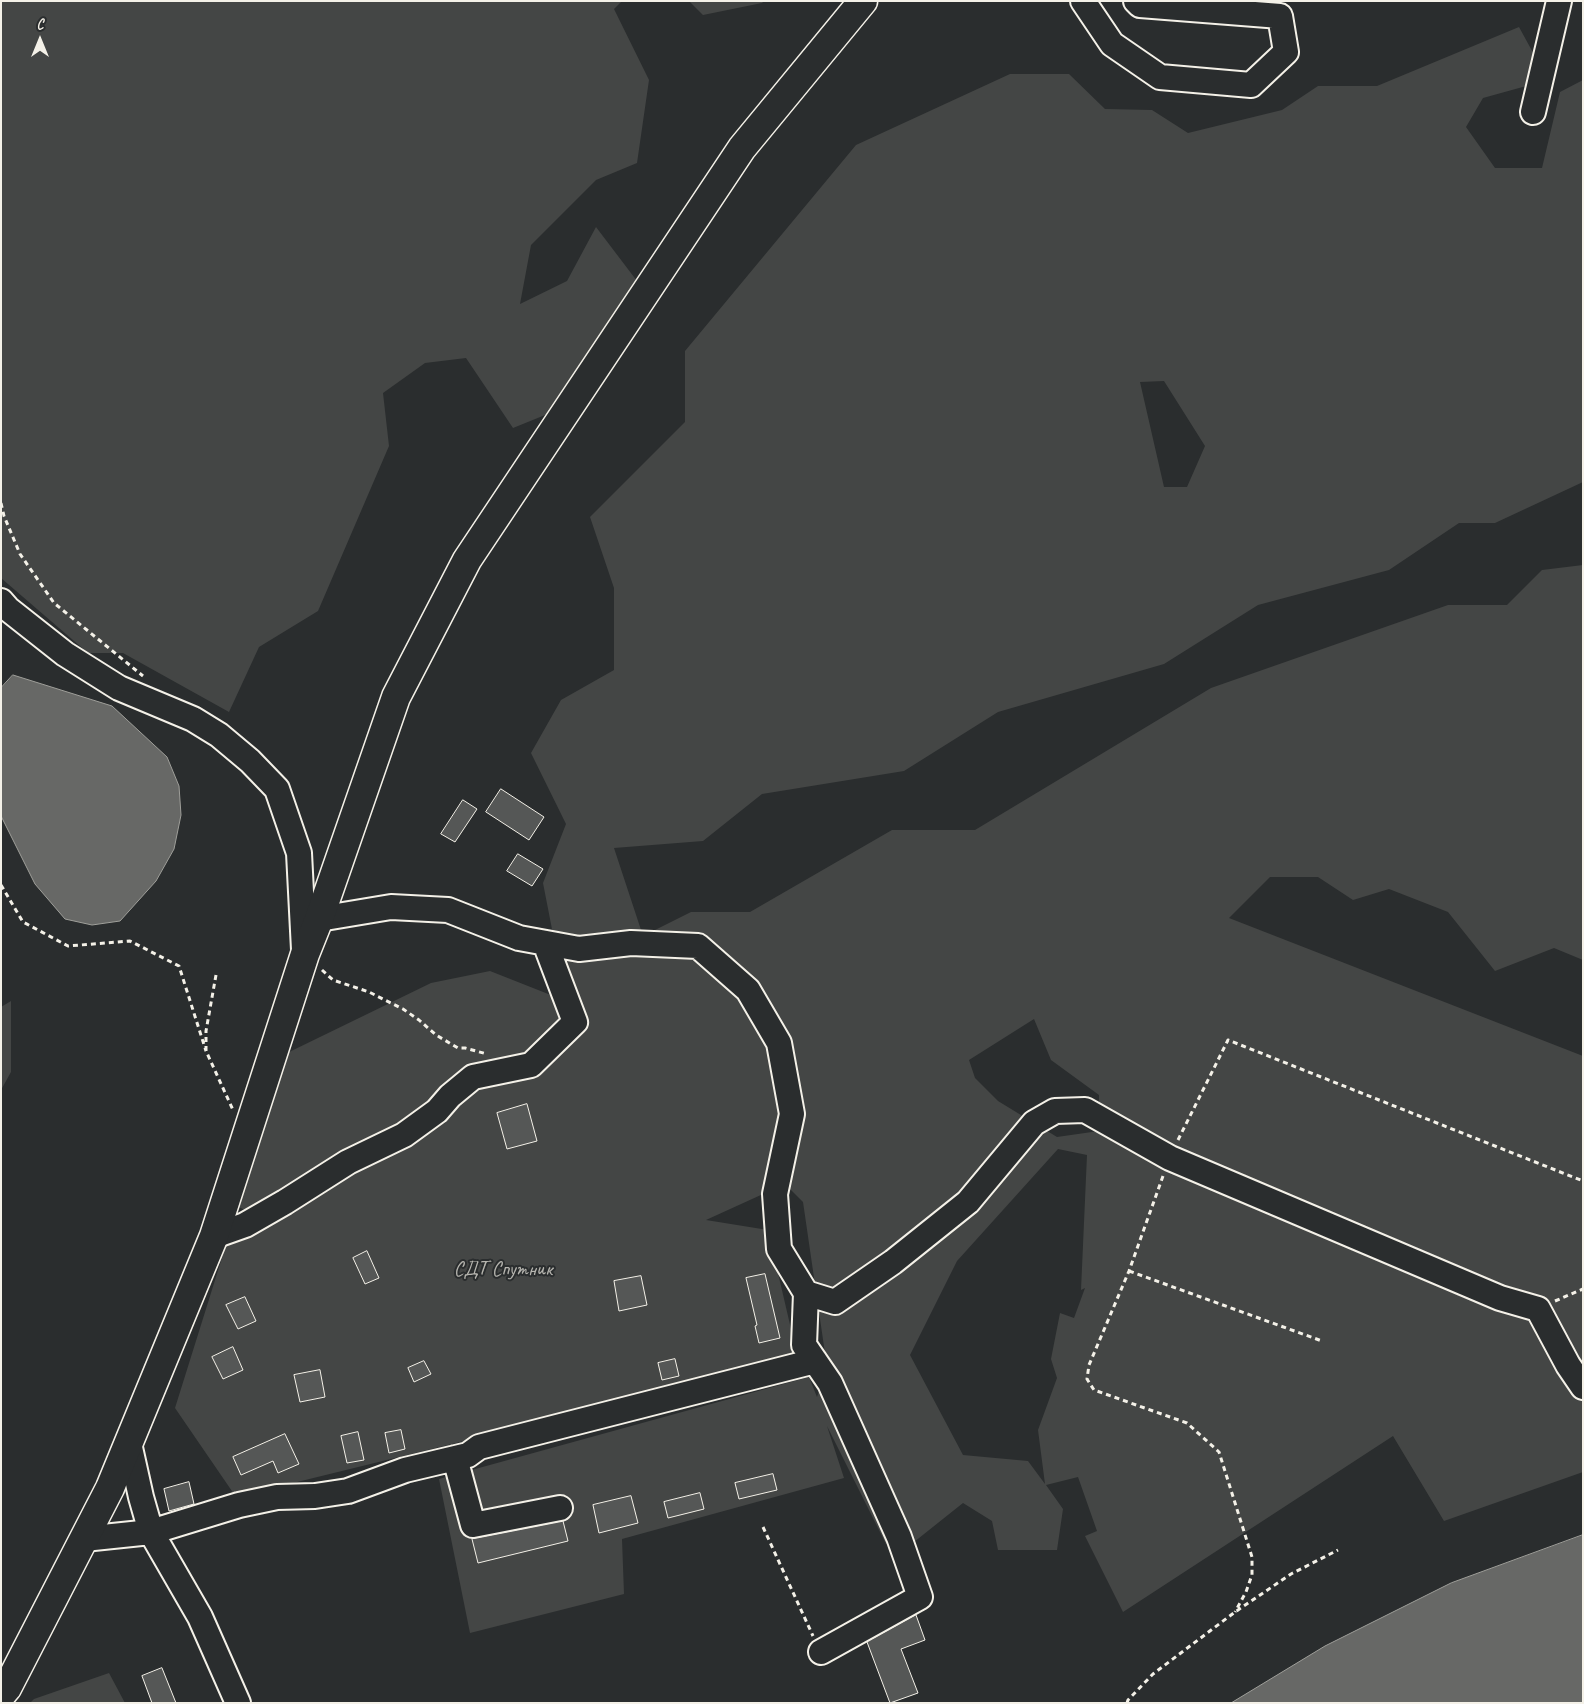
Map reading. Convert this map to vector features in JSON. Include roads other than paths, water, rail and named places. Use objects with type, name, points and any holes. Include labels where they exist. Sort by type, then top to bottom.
[{"type":"main road","points":[[4,1691],[110,1488],[214,1236],[304,954],[319,919],[396,697],[467,560],[742,148],[863,1]]},
{"type":"street","points":[[1084,1],[1112,44],[1160,77],[1251,85],[1286,52],[1280,16],[1140,5],[1136,1]]},
{"type":"street","points":[[1532,112],[1559,1]]},
{"type":"street","points":[[1,601],[8,609],[65,654],[120,688],[193,718],[219,735],[250,761],[277,789],[299,853],[304,954]]},
{"type":"street","points":[[319,919],[391,907],[448,910],[519,938],[579,949],[631,943],[698,946],[748,990],[779,1043],[792,1114],[776,1194],[779,1249],[806,1293],[804,1345],[830,1382],[899,1538],[920,1597],[821,1652]]},
{"type":"street","points":[[214,1236],[245,1225],[348,1162],[404,1135],[437,1111],[450,1096],[473,1077],[531,1065],[575,1022],[545,943]]},
{"type":"street","points":[[806,1293],[835,1302],[893,1262],[968,1202],[1034,1123],[1055,1111],[1085,1110],[1170,1158],[1500,1298],[1538,1309],[1576,1361],[1583,1387]]},
{"type":"street","points":[[84,1539],[151,1532],[238,1505],[277,1497],[315,1496],[348,1491],[405,1470],[468,1455],[479,1447],[815,1361]]},
{"type":"street","points":[[129,1443],[151,1532],[200,1616],[238,1703]]},
{"type":"street","points":[[456,1458],[473,1525],[560,1508]]},
{"type":"park label","name":"СДТ Спутник","points":[[503,1270]]}]
